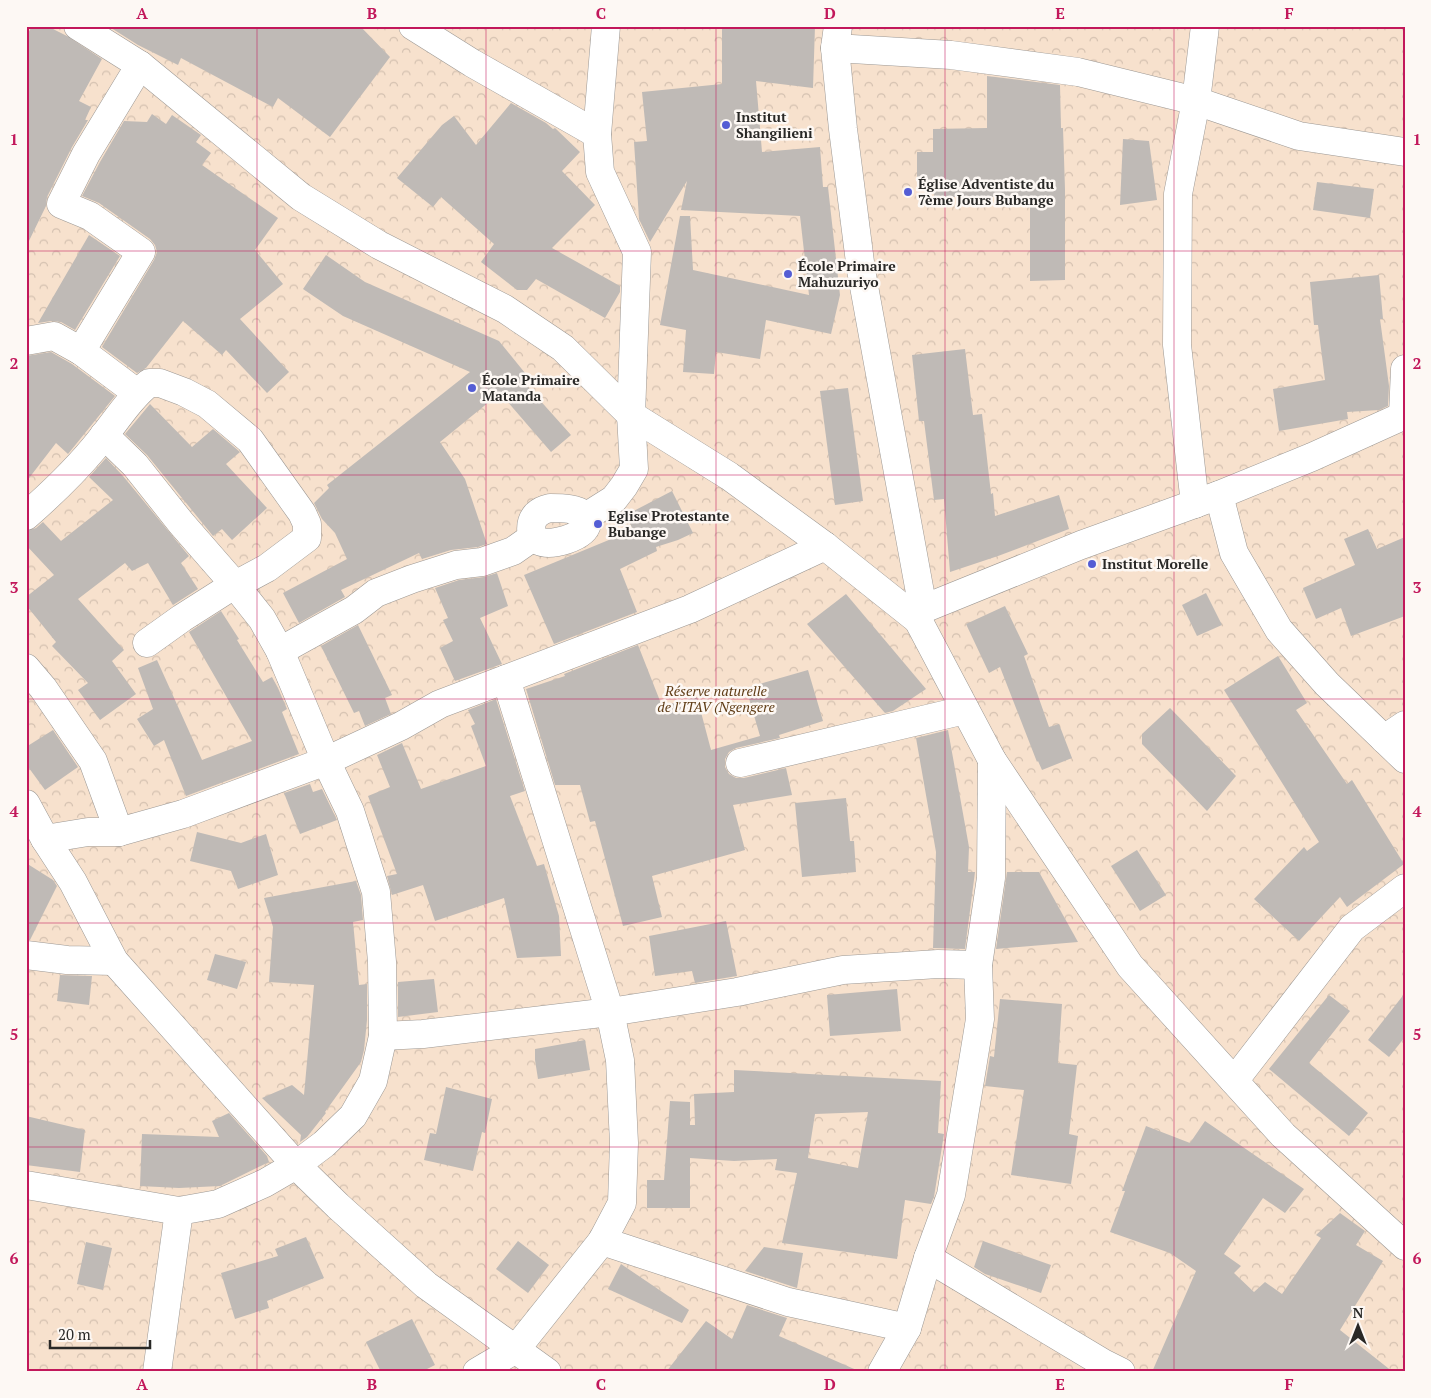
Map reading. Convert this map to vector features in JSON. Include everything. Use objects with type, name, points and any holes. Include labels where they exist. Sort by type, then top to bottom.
[{"type":"street","points":[[78,26],[140,65],[301,196],[380,245],[505,309],[563,348],[631,415],[730,476],[921,615]]},
{"type":"street","points":[[413,26],[472,63],[597,134]]},
{"type":"street","points":[[280,651],[354,610],[376,593],[412,579],[456,565],[482,562],[512,552],[533,537],[539,542],[546,543],[564,541],[584,530],[588,524],[588,516],[614,499],[634,469],[631,415],[637,252],[600,172],[597,134],[606,26]]},
{"type":"street","points":[[1204,26],[1196,101],[1178,194],[1177,345],[1207,500],[1234,552],[1279,630],[1327,684],[1394,732],[1405,759]]},
{"type":"street","points":[[1405,152],[1299,136],[1196,101],[1078,72],[952,56],[836,37],[843,129],[862,270],[921,615],[992,760],[1130,966],[1283,1135],[1405,1246]]},
{"type":"street","points":[[82,351],[141,252],[90,216],[61,204],[86,154],[140,65]]},
{"type":"street","points":[[26,341],[54,336],[82,351],[137,393]]},
{"type":"street","points":[[921,615],[1081,545],[1207,500],[1312,457],[1404,415],[1405,369]]},
{"type":"street","points":[[26,516],[94,448],[137,393],[148,383],[160,383],[184,392],[207,404],[250,440],[302,513],[307,524],[307,538],[266,568],[182,618],[147,643]]},
{"type":"street","points":[[26,1185],[179,1211],[218,1204],[265,1183],[296,1165],[324,1144],[353,1116],[373,1081],[383,1036],[382,962],[376,892],[350,811],[326,761],[280,651],[262,619],[235,585],[181,523],[135,465],[104,435]]},
{"type":"street","points":[[45,839],[88,832],[119,832],[183,814],[326,761],[401,726],[440,704],[690,609],[824,546]]},
{"type":"street","points":[[26,668],[43,688],[93,761],[119,832]]},
{"type":"street","points":[[477,1372],[516,1349],[602,1241],[622,1203],[624,1143],[620,1060],[610,1012],[506,679]]},
{"type":"street","points":[[740,762],[966,710]]},
{"type":"street","points":[[882,1372],[907,1328],[928,1258],[951,1195],[980,1018],[978,965],[991,878],[992,760]]},
{"type":"street","points":[[26,804],[45,839],[73,882],[114,961],[296,1165],[338,1206],[426,1285],[547,1372]]},
{"type":"street","points":[[1234,1081],[1352,928],[1405,888]]},
{"type":"street","points":[[26,955],[68,960],[114,961]]},
{"type":"street","points":[[383,1036],[423,1034],[610,1012],[737,992],[843,970],[938,964],[978,965]]},
{"type":"street","points":[[157,1372],[179,1211]]},
{"type":"street","points":[[602,1241],[788,1302],[907,1328]]},
{"type":"street","points":[[928,1258],[1103,1364],[1121,1372]]},
{"type":"green space","name":"Réserve naturelle de l'ITAV (Ngengere","points":[[26,26],[1405,26],[1405,1372],[26,1372]]},
{"type":"building","points":[[32,26],[47,26],[67,36],[102,59],[79,101],[91,107],[85,120],[88,120],[47,197],[46,206],[26,247],[26,37]]},
{"type":"building","points":[[108,26],[360,26],[390,57],[330,137],[278,98],[273,107],[181,58],[178,65],[138,45]]},
{"type":"building","points":[[722,26],[815,26],[813,88],[756,81],[762,152],[820,147],[823,187],[828,187],[840,295],[831,334],[766,320],[760,359],[716,352],[714,374],[683,372],[686,330],[660,325],[680,216],[690,216],[693,270],[809,295],[800,216],[681,210],[687,181],[650,242],[639,219],[634,142],[647,141],[642,92],[722,84]]},
{"type":"building","points":[[987,76],[1060,85],[1065,189],[1065,280],[1030,281],[1030,197],[934,197],[933,182],[917,183],[917,152],[933,152],[933,129],[987,128]]},
{"type":"building","points":[[511,103],[553,129],[555,128],[580,152],[562,171],[595,205],[552,248],[620,286],[620,292],[605,318],[536,279],[527,290],[517,290],[481,262],[494,244],[441,197],[433,207],[397,178],[442,125],[454,116],[476,145]]},
{"type":"building","points":[[152,114],[166,124],[172,115],[201,135],[196,142],[211,153],[202,165],[278,218],[255,250],[283,284],[240,319],[289,372],[267,393],[226,350],[222,355],[183,321],[146,368],[137,373],[102,347],[157,252],[155,245],[150,239],[99,203],[82,196],[124,121],[147,122]]},
{"type":"building","points":[[1123,139],[1149,141],[1157,200],[1120,205]]},
{"type":"building","points":[[1317,182],[1374,189],[1370,218],[1313,210]]},
{"type":"building","points":[[89,235],[120,256],[75,330],[61,322],[38,323]]},
{"type":"building","points":[[326,255],[365,282],[499,341],[525,373],[520,378],[571,435],[551,452],[500,393],[440,442],[465,479],[487,544],[451,550],[422,559],[419,553],[341,590],[345,597],[299,623],[283,593],[347,559],[335,533],[322,519],[314,503],[329,488],[327,485],[470,372],[343,316],[303,289]]},
{"type":"building","points":[[1379,275],[1383,319],[1380,319],[1389,386],[1388,406],[1379,410],[1347,412],[1348,419],[1279,431],[1273,389],[1325,380],[1318,325],[1314,325],[1310,282]]},
{"type":"building","points":[[965,349],[973,415],[982,414],[995,516],[1059,495],[1069,529],[950,572],[944,499],[934,500],[924,421],[919,421],[912,355]]},
{"type":"building","points":[[51,352],[72,364],[115,396],[68,454],[56,443],[26,482],[26,356]]},
{"type":"building","points":[[848,388],[863,501],[835,505],[820,391]]},
{"type":"building","points":[[150,404],[192,447],[213,429],[240,452],[226,464],[267,508],[232,540],[222,529],[213,536],[147,455],[125,434]]},
{"type":"building","points":[[106,458],[189,556],[181,563],[198,589],[173,605],[148,563],[132,571],[125,563],[78,599],[124,650],[112,661],[136,694],[100,720],[78,690],[88,683],[52,646],[56,642],[26,605],[26,597],[54,575],[26,545],[26,531],[36,528],[43,522],[61,541],[113,500],[89,477]]},
{"type":"building","points":[[672,491],[693,533],[656,547],[657,551],[620,569],[637,612],[554,644],[524,575],[633,530],[626,515]]},
{"type":"building","points":[[1368,529],[1377,549],[1405,537],[1405,616],[1351,636],[1341,608],[1316,619],[1303,588],[1355,565],[1344,539]]},
{"type":"building","points":[[497,573],[508,606],[480,618],[502,664],[455,681],[440,648],[453,641],[443,620],[448,618],[435,588],[459,580],[484,577]]},
{"type":"building","points":[[1206,593],[1222,625],[1197,636],[1182,605]]},
{"type":"building","points":[[846,594],[926,689],[893,711],[885,713],[807,624]]},
{"type":"building","points":[[1005,606],[1028,654],[1024,656],[1049,727],[1059,724],[1072,758],[1042,770],[1037,762],[1000,667],[989,673],[966,624]]},
{"type":"building","points":[[221,611],[263,682],[272,677],[278,688],[287,709],[282,712],[299,754],[186,796],[164,740],[154,746],[137,719],[153,709],[138,668],[157,660],[202,760],[252,741],[189,632]]},
{"type":"building","points":[[358,625],[392,695],[385,698],[391,714],[365,726],[359,711],[354,713],[321,646]]},
{"type":"building","points":[[638,645],[662,706],[697,697],[711,750],[760,736],[746,688],[808,670],[823,721],[779,735],[780,738],[736,748],[729,752],[725,759],[725,767],[729,774],[736,778],[744,778],[786,768],[792,795],[733,805],[745,850],[652,876],[662,917],[623,926],[595,821],[590,822],[580,785],[555,785],[526,689],[565,676],[564,674]]},
{"type":"building","points":[[1278,656],[1307,703],[1296,710],[1347,784],[1352,780],[1404,864],[1347,907],[1340,897],[1299,941],[1254,899],[1304,847],[1307,851],[1319,842],[1224,690]]},
{"type":"building","points":[[496,699],[525,791],[510,796],[537,866],[544,864],[559,916],[561,956],[517,958],[504,898],[435,921],[423,885],[392,895],[387,876],[397,874],[368,796],[390,787],[377,755],[402,743],[421,789],[486,766],[471,726],[475,724],[468,710]]},
{"type":"building","points":[[1170,708],[1236,776],[1207,811],[1142,744],[1142,734]]},
{"type":"building","points":[[53,730],[78,767],[45,790],[26,764],[26,747]]},
{"type":"building","points":[[948,730],[969,847],[968,872],[975,872],[965,949],[933,948],[936,852],[916,738]]},
{"type":"building","points":[[310,784],[313,792],[322,789],[337,820],[300,834],[284,793]]},
{"type":"building","points":[[846,798],[850,841],[854,841],[856,872],[802,877],[795,803]]},
{"type":"building","points":[[197,832],[241,843],[266,834],[278,875],[238,889],[231,871],[190,861]]},
{"type":"building","points":[[1137,850],[1166,895],[1140,911],[1111,866]]},
{"type":"building","points":[[26,863],[53,880],[57,886],[30,940],[26,940]]},
{"type":"building","points":[[1007,872],[1039,872],[1078,942],[996,949]]},
{"type":"building","points":[[356,881],[361,895],[363,920],[353,922],[359,985],[367,984],[367,1020],[364,1050],[361,1062],[326,1113],[307,1137],[300,1142],[301,1135],[262,1098],[292,1085],[304,1095],[314,985],[269,982],[273,927],[264,898]]},
{"type":"building","points":[[726,921],[737,976],[695,983],[692,971],[655,976],[649,936]]},
{"type":"building","points":[[215,954],[246,962],[237,989],[207,980]]},
{"type":"building","points":[[60,975],[92,976],[89,1005],[57,1001]]},
{"type":"building","points":[[434,979],[438,1012],[398,1017],[398,982]]},
{"type":"building","points":[[897,989],[901,1031],[830,1036],[827,995]]},
{"type":"building","points":[[1405,993],[1405,1037],[1389,1057],[1368,1040]]},
{"type":"building","points":[[1329,995],[1350,1011],[1309,1063],[1368,1113],[1349,1136],[1269,1069]]},
{"type":"building","points":[[1000,999],[1062,1004],[1058,1063],[1077,1065],[1069,1134],[1078,1136],[1071,1184],[1011,1175],[1024,1090],[985,1086],[990,1056],[994,1057]]},
{"type":"building","points":[[585,1040],[590,1070],[538,1079],[535,1049]]},
{"type":"building","points":[[734,1070],[941,1081],[938,1133],[944,1134],[934,1197],[931,1204],[905,1200],[897,1259],[782,1243],[797,1173],[775,1170],[777,1159],[734,1161],[690,1158],[690,1208],[647,1208],[647,1180],[664,1180],[670,1101],[690,1102],[690,1125],[695,1125],[694,1094],[734,1092]],"holes":[[[868,1112],[858,1168],[808,1158],[815,1114]]]},
{"type":"building","points":[[446,1087],[492,1099],[485,1133],[482,1132],[473,1171],[424,1160],[430,1133],[436,1134]]},
{"type":"building","points":[[229,1113],[267,1156],[269,1162],[220,1186],[179,1188],[140,1186],[142,1134],[219,1137],[212,1121]]},
{"type":"building","points":[[26,1116],[85,1130],[80,1172],[26,1165]]},
{"type":"building","points":[[1205,1121],[1304,1189],[1285,1213],[1263,1198],[1224,1254],[1241,1266],[1234,1273],[1254,1292],[1265,1282],[1282,1294],[1321,1238],[1316,1235],[1340,1213],[1365,1231],[1356,1245],[1383,1261],[1340,1330],[1393,1372],[1152,1372],[1196,1271],[1170,1253],[1110,1232],[1125,1191],[1122,1191],[1146,1126],[1190,1143]]},
{"type":"building","points":[[306,1237],[324,1278],[267,1301],[269,1308],[235,1319],[221,1273],[278,1256],[275,1249]]},
{"type":"building","points":[[518,1241],[549,1265],[528,1293],[496,1269]]},
{"type":"building","points":[[983,1241],[1051,1265],[1041,1293],[985,1274],[974,1267]]},
{"type":"building","points":[[86,1242],[112,1248],[103,1290],[77,1284]]},
{"type":"building","points":[[764,1247],[803,1253],[797,1288],[745,1271]]},
{"type":"building","points":[[621,1264],[689,1310],[682,1323],[608,1289]]},
{"type":"building","points":[[747,1305],[787,1318],[779,1336],[861,1372],[666,1372],[706,1321],[732,1339]]},
{"type":"building","points":[[412,1319],[435,1365],[421,1372],[381,1372],[366,1342]]},
{"type":"place","name":"Institut Shangilieni","points":[[726,125]]},
{"type":"place","name":"Église Adventiste du 7ème Jours Bubange","points":[[908,192]]},
{"type":"place","name":"École Primaire Mahuzuriyo","points":[[788,274]]},
{"type":"place","name":"École Primaire Matanda","points":[[472,388]]},
{"type":"place","name":"Eglise Protestante Bubange","points":[[598,524]]},
{"type":"place","name":"Institut Morelle","points":[[1092,564]]}]
